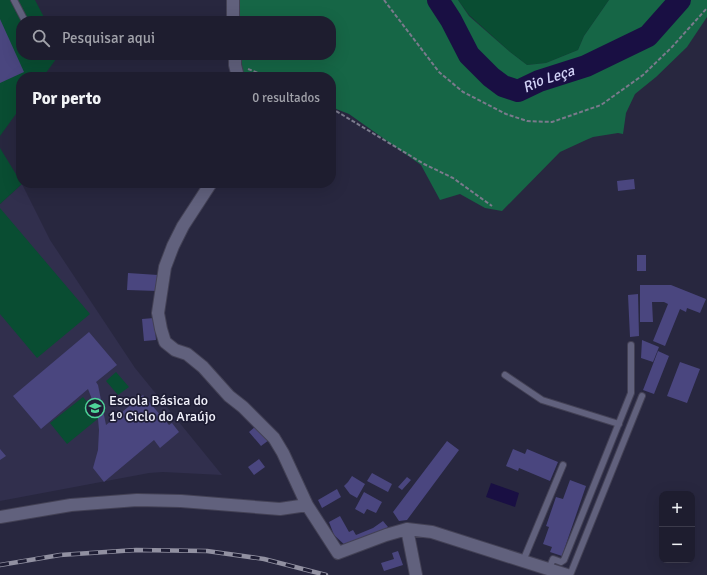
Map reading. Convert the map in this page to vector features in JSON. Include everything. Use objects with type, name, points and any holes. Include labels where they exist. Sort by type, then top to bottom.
[{"type":"street","points":[[233,0],[234,16]]},
{"type":"street","points":[[235,60],[237,72]]},
{"type":"street","points":[[208,188],[173,246],[165,267],[158,313],[165,342],[175,350],[187,354],[203,367],[229,396],[274,438],[283,453],[307,505],[338,553],[386,535],[407,529],[432,532],[568,575]]},
{"type":"street","points":[[0,517],[71,504],[137,500],[181,501],[280,510],[307,505]]},
{"type":"street","points":[[407,529],[416,575]]},
{"type":"lane","points":[[14,0],[22,16]]},
{"type":"lane","points":[[549,569],[553,559],[561,562],[564,560],[631,393],[631,345]]},
{"type":"lane","points":[[506,375],[542,400],[619,424]]},
{"type":"lane","points":[[568,575],[642,396]]},
{"type":"lane","points":[[523,561],[563,465]]},
{"type":"path","points":[[384,0],[439,72],[462,92],[506,114],[527,121],[552,122],[601,105],[643,75],[672,47],[707,8]]},
{"type":"path","points":[[235,60],[258,72]]},
{"type":"path","points":[[336,111],[424,164],[453,178],[492,206]]},
{"type":"shaded area","points":[[18,188],[24,188],[50,240],[135,368],[222,475],[163,472],[149,473],[0,501],[0,204]]},
{"type":"shaded area","points":[[491,483],[519,493],[515,507],[486,497]]},
{"type":"green space","points":[[0,0],[35,0],[43,16],[16,16],[16,60],[55,60],[47,72],[16,72],[16,114],[0,136]]},
{"type":"green space","points":[[228,0],[458,0],[469,16],[527,65],[546,63],[578,50],[584,36],[609,0],[707,0],[707,17],[687,47],[656,77],[635,94],[626,113],[623,134],[618,133],[593,137],[560,152],[502,211],[485,208],[460,194],[440,200],[421,165],[349,114],[336,109],[336,72],[239,72],[238,60],[336,60],[336,16],[231,16]]},
{"type":"green space","points":[[458,0],[609,0],[584,36],[578,50],[546,63],[527,65],[510,52],[469,15]]},
{"type":"green space","points":[[0,148],[16,174],[16,188],[18,188],[0,204]]},
{"type":"green space","points":[[0,208],[90,314],[37,358],[0,314]]},
{"type":"green space","points":[[116,372],[129,387],[118,395],[106,381]]},
{"type":"green space","points":[[83,397],[100,417],[67,444],[50,423]]},
{"type":"building","points":[[0,19],[16,54],[16,60],[19,60],[24,72],[16,72],[16,76],[0,83]]},
{"type":"building","points":[[634,179],[635,189],[618,191],[617,181]]},
{"type":"building","points":[[637,255],[646,255],[646,271],[637,271]]},
{"type":"building","points":[[128,273],[158,275],[158,291],[127,290]]},
{"type":"building","points":[[640,285],[671,285],[706,299],[700,313],[687,308],[686,312],[680,309],[665,346],[653,341],[668,304],[664,302],[652,302],[653,322],[640,322]]},
{"type":"building","points":[[638,294],[639,336],[630,337],[628,295]]},
{"type":"building","points":[[154,318],[156,340],[144,341],[142,319]]},
{"type":"building","points":[[89,332],[117,365],[96,382],[98,385],[106,425],[143,395],[169,425],[172,423],[179,432],[160,448],[154,440],[104,482],[93,468],[98,450],[99,430],[95,407],[88,389],[41,429],[13,396]]},
{"type":"building","points":[[642,340],[659,347],[653,362],[641,358]]},
{"type":"building","points":[[658,351],[669,356],[654,394],[643,390]]},
{"type":"building","points":[[680,362],[700,369],[687,403],[667,396]]},
{"type":"building","points":[[257,425],[269,440],[261,446],[249,432]]},
{"type":"building","points":[[447,441],[459,450],[407,520],[399,521],[393,512]]},
{"type":"building","points":[[0,449],[6,456],[0,460]]},
{"type":"building","points":[[513,449],[525,454],[527,449],[558,462],[550,481],[519,468],[518,471],[506,466]]},
{"type":"building","points":[[259,459],[265,467],[254,475],[248,467]]},
{"type":"building","points":[[372,473],[392,484],[388,492],[367,481]]},
{"type":"building","points":[[352,476],[365,484],[357,498],[350,494],[344,486]]},
{"type":"building","points":[[407,477],[411,480],[402,490],[398,487]]},
{"type":"building","points":[[570,480],[586,486],[562,556],[550,552],[552,547],[543,544],[549,527],[546,526],[556,497],[563,499]]},
{"type":"building","points":[[337,489],[341,497],[322,508],[318,500]]},
{"type":"building","points":[[364,492],[382,502],[376,513],[367,509],[364,514],[355,509]]},
{"type":"building","points":[[340,516],[349,532],[353,530],[356,535],[373,528],[383,521],[388,527],[376,536],[347,547],[334,535],[329,522]]},
{"type":"building","points":[[398,551],[403,565],[384,571],[381,563],[394,559],[392,553]]},
{"type":"waterway","name":"Rio Leça","points":[[438,0],[451,20],[469,55],[491,77],[503,86],[518,91],[539,81],[586,66],[648,36],[680,0]]},
{"type":"railway","points":[[0,565],[60,555],[136,550],[207,551],[264,559],[326,575]]},
{"type":"place","name":"Escola Básica do 1º Ciclo do Araújo","points":[[95,408]]}]
